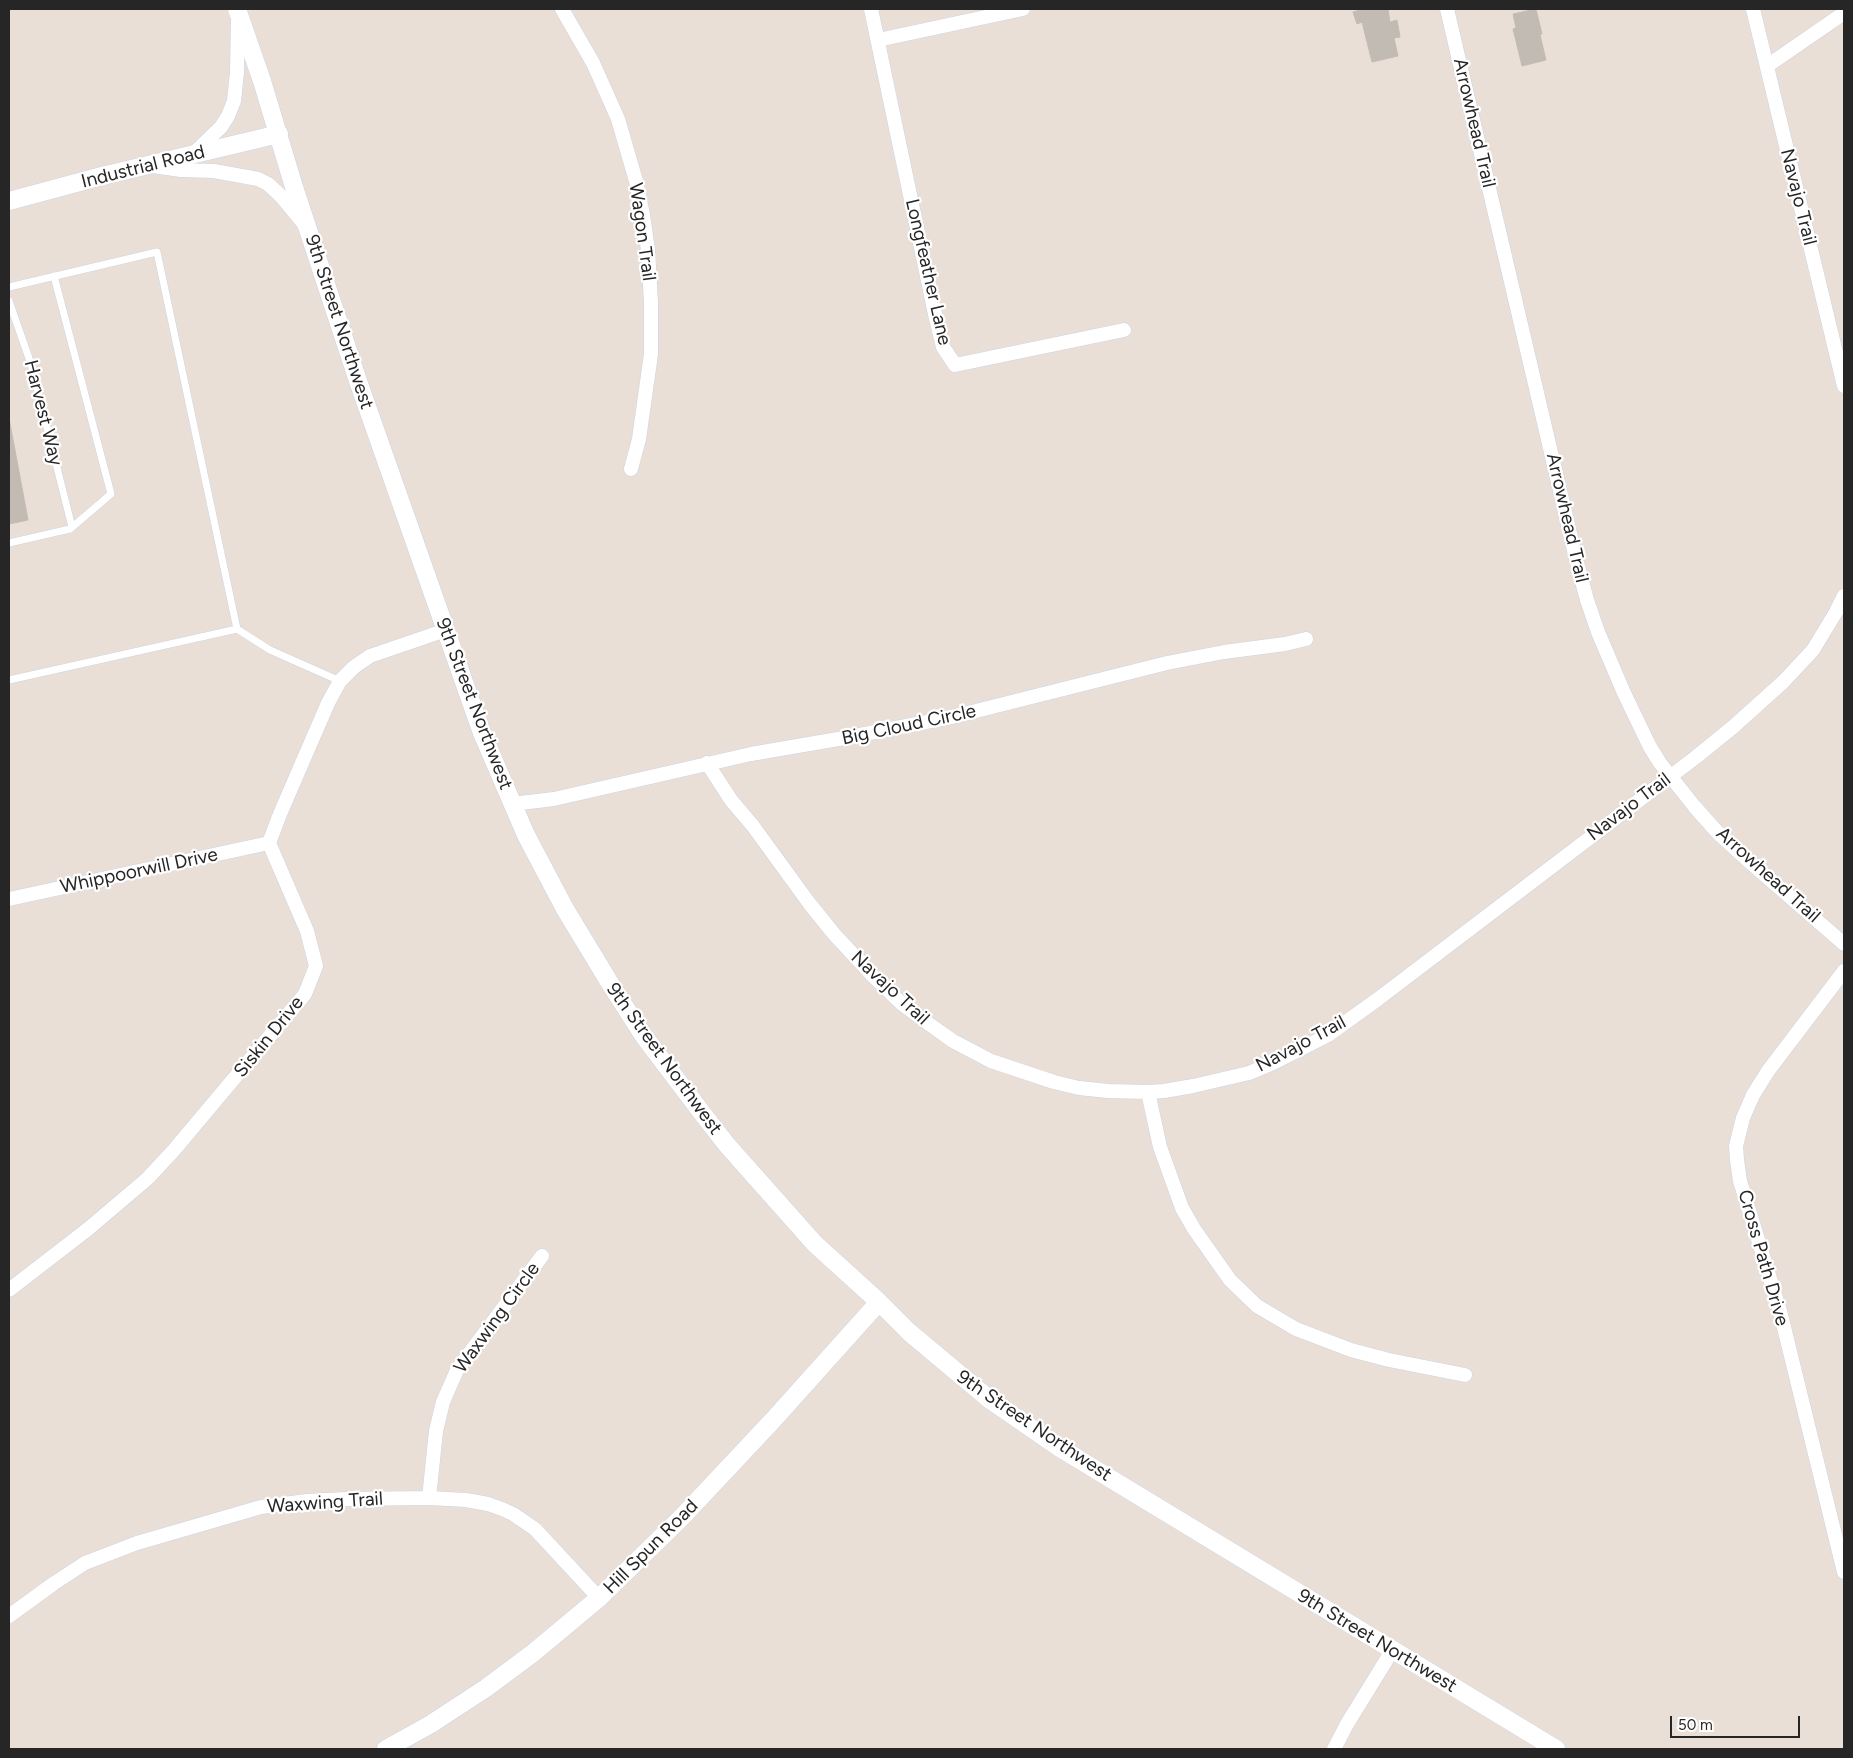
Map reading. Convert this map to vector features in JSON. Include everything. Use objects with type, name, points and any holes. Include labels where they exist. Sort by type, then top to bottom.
[{"type":"street","name":"Wagon Trail","points":[[562,9],[593,63],[618,119],[636,180],[643,215],[648,250],[651,354],[639,439],[631,469]]},
{"type":"street","name":"Longfeather Lane","points":[[871,9],[943,348],[955,364],[1124,330]]},
{"type":"street","points":[[878,40],[1023,9]]},
{"type":"street","name":"Arrowhead Trail","points":[[1447,9],[1586,600],[1598,632],[1624,693],[1650,747],[1660,763],[1718,833],[1844,944]]},
{"type":"street","name":"Navajo Trail","points":[[1753,9],[1844,386]]},
{"type":"street","points":[[192,155],[221,127],[234,101],[237,72],[237,10]]},
{"type":"street","name":"9th Street Northwest","points":[[237,10],[358,381],[482,733],[512,804],[565,909],[643,1035],[727,1145],[802,1230],[848,1276],[879,1302],[909,1332],[989,1399],[1060,1448],[1556,1749]]},
{"type":"street","points":[[1766,66],[1844,13]]},
{"type":"street","name":"Industrial Road","points":[[9,201],[102,176],[279,134]]},
{"type":"street","points":[[150,165],[181,170],[214,171],[258,179],[268,184],[281,196],[309,230]]},
{"type":"street","name":"Navajo Trail","points":[[707,763],[731,800],[753,826],[834,934],[902,1004],[953,1041],[991,1061],[1024,1073],[1079,1088],[1148,1092],[1193,1086],[1249,1073],[1298,1051],[1328,1035],[1378,999],[1733,727],[1783,682],[1813,650],[1844,596]]},
{"type":"street","points":[[269,843],[302,761],[340,681],[354,667],[370,656],[446,630]]},
{"type":"street","name":"Big Cloud Circle","points":[[512,804],[554,799],[707,763],[952,717],[1166,663],[1306,639]]},
{"type":"street","name":"Whippoorwill Drive","points":[[9,899],[269,843]]},
{"type":"street","name":"Siskin Drive","points":[[9,1290],[88,1230],[147,1179],[239,1074],[305,994],[316,966],[307,931],[269,843]]},
{"type":"street","name":"Cross Path Drive","points":[[1844,971],[1778,1056],[1752,1095],[1738,1136],[1736,1153],[1740,1181],[1780,1311],[1844,1572]]},
{"type":"street","points":[[1148,1092],[1160,1147],[1182,1208],[1194,1229],[1230,1280],[1257,1306],[1296,1329],[1351,1350],[1389,1360],[1464,1375]]},
{"type":"street","name":"Waxwing Circle","points":[[429,1498],[436,1431],[443,1402],[458,1370],[542,1256]]},
{"type":"street","name":"Hill Spun Road","points":[[386,1749],[431,1724],[486,1688],[533,1653],[599,1598],[682,1518],[879,1302]]},
{"type":"street","name":"Waxwing Trail","points":[[9,1616],[52,1584],[85,1563],[138,1543],[232,1514],[261,1507],[307,1500],[429,1498],[466,1500],[488,1504],[513,1514],[534,1529],[599,1598]]},
{"type":"street","points":[[1334,1749],[1347,1724],[1392,1651]]},
{"type":"lane","points":[[9,287],[157,252],[237,629]]},
{"type":"lane","points":[[9,543],[72,527],[111,494],[54,276]]},
{"type":"lane","name":"Harvest Way","points":[[9,301],[31,364],[72,527]]},
{"type":"lane","points":[[9,680],[237,629],[270,650],[340,681]]},
{"type":"building","points":[[1364,9],[1388,9],[1390,22],[1397,20],[1400,37],[1394,38],[1398,56],[1372,62],[1362,22],[1357,24],[1353,12]]},
{"type":"building","points":[[1536,9],[1546,60],[1522,66],[1513,29],[1516,28],[1513,14]]},
{"type":"building","points":[[9,418],[28,520],[9,524]]}]
